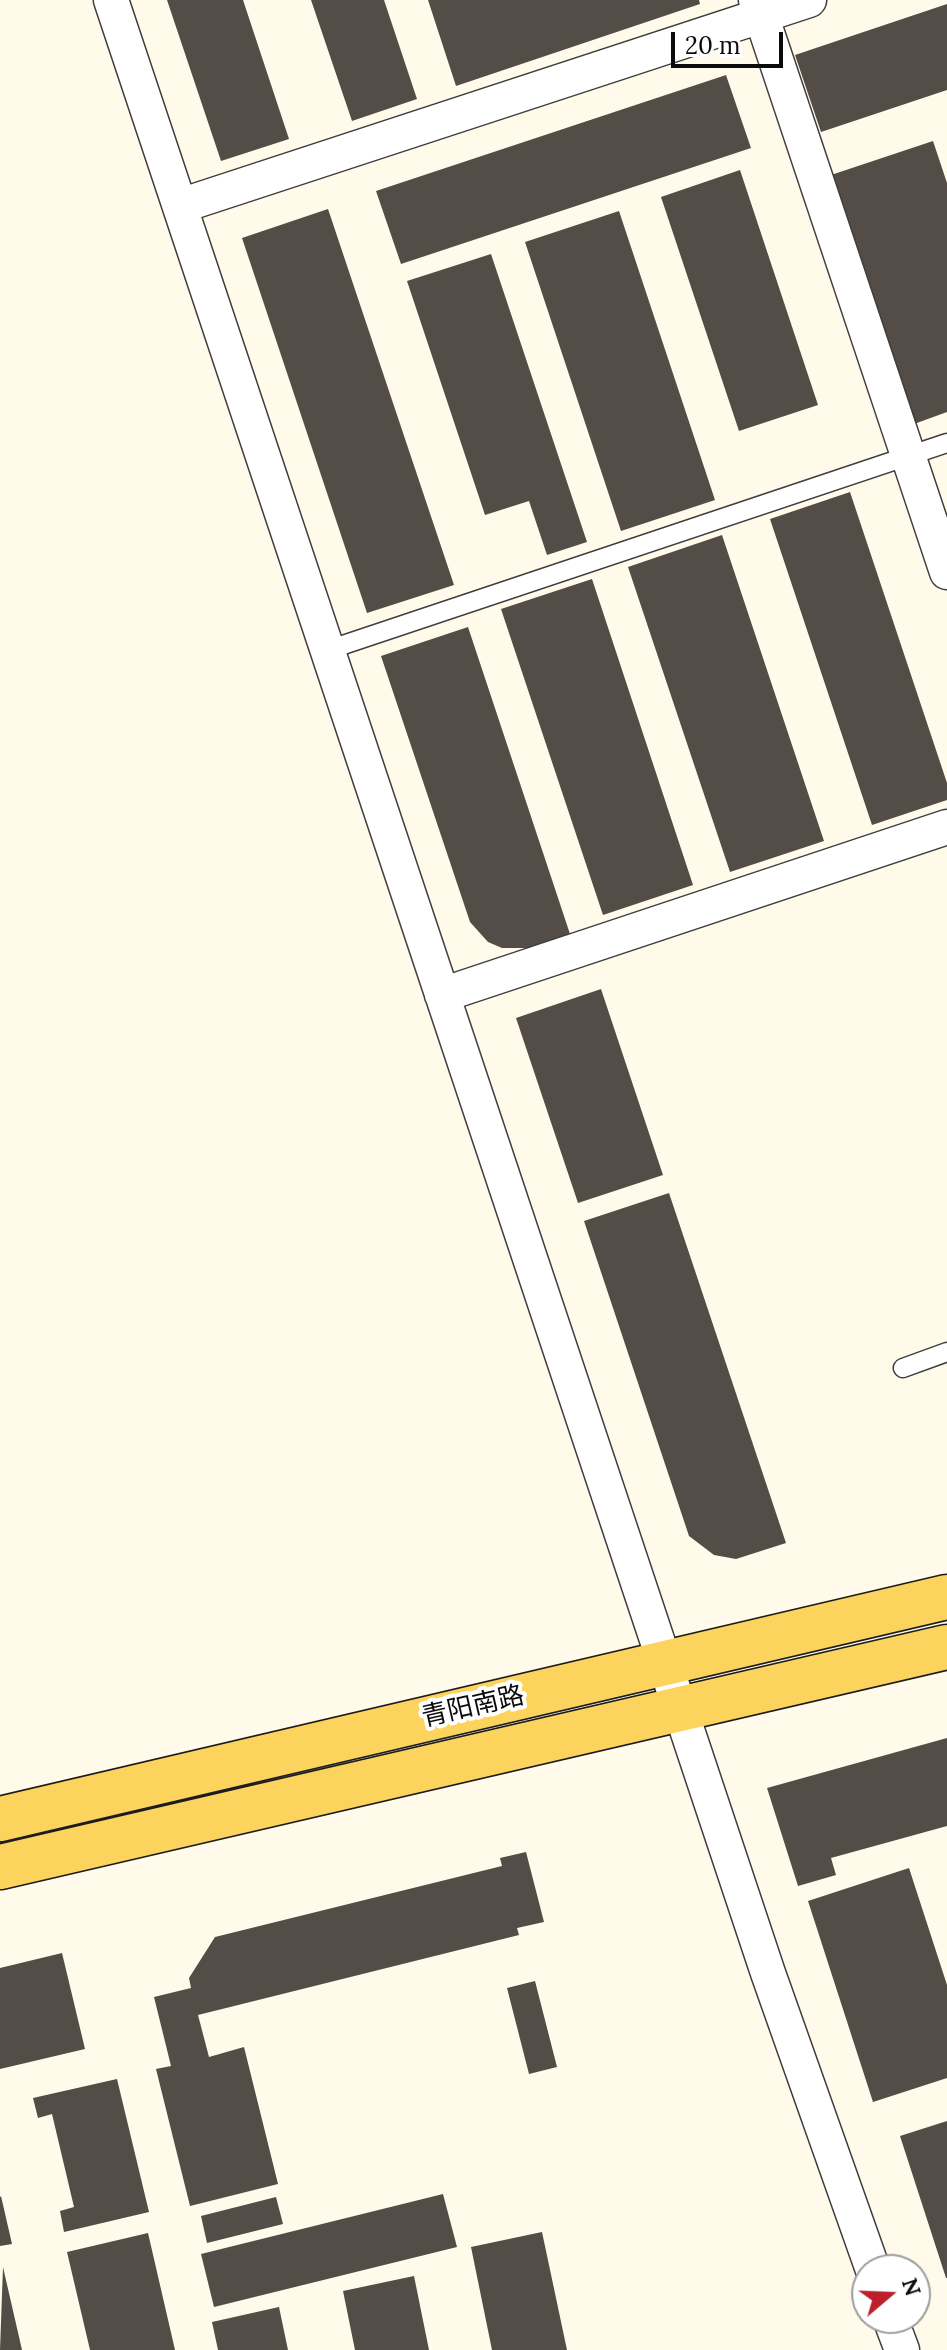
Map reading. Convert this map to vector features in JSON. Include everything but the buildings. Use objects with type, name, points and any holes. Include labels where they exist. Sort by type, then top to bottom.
[{"type":"main road","name":"青阳南路","points":[[0,1819],[947,1597]]},
{"type":"main road","name":"青阳南路","points":[[0,1867],[947,1647]]},
{"type":"street","points":[[111,0],[768,1973],[867,2254]]},
{"type":"street","points":[[180,206],[759,8],[809,0]]},
{"type":"street","points":[[759,8],[947,572]]},
{"type":"street","points":[[442,995],[947,827]]},
{"type":"lane","points":[[328,650],[947,443]]},
{"type":"lane","points":[[903,1368],[947,1352]]}]
